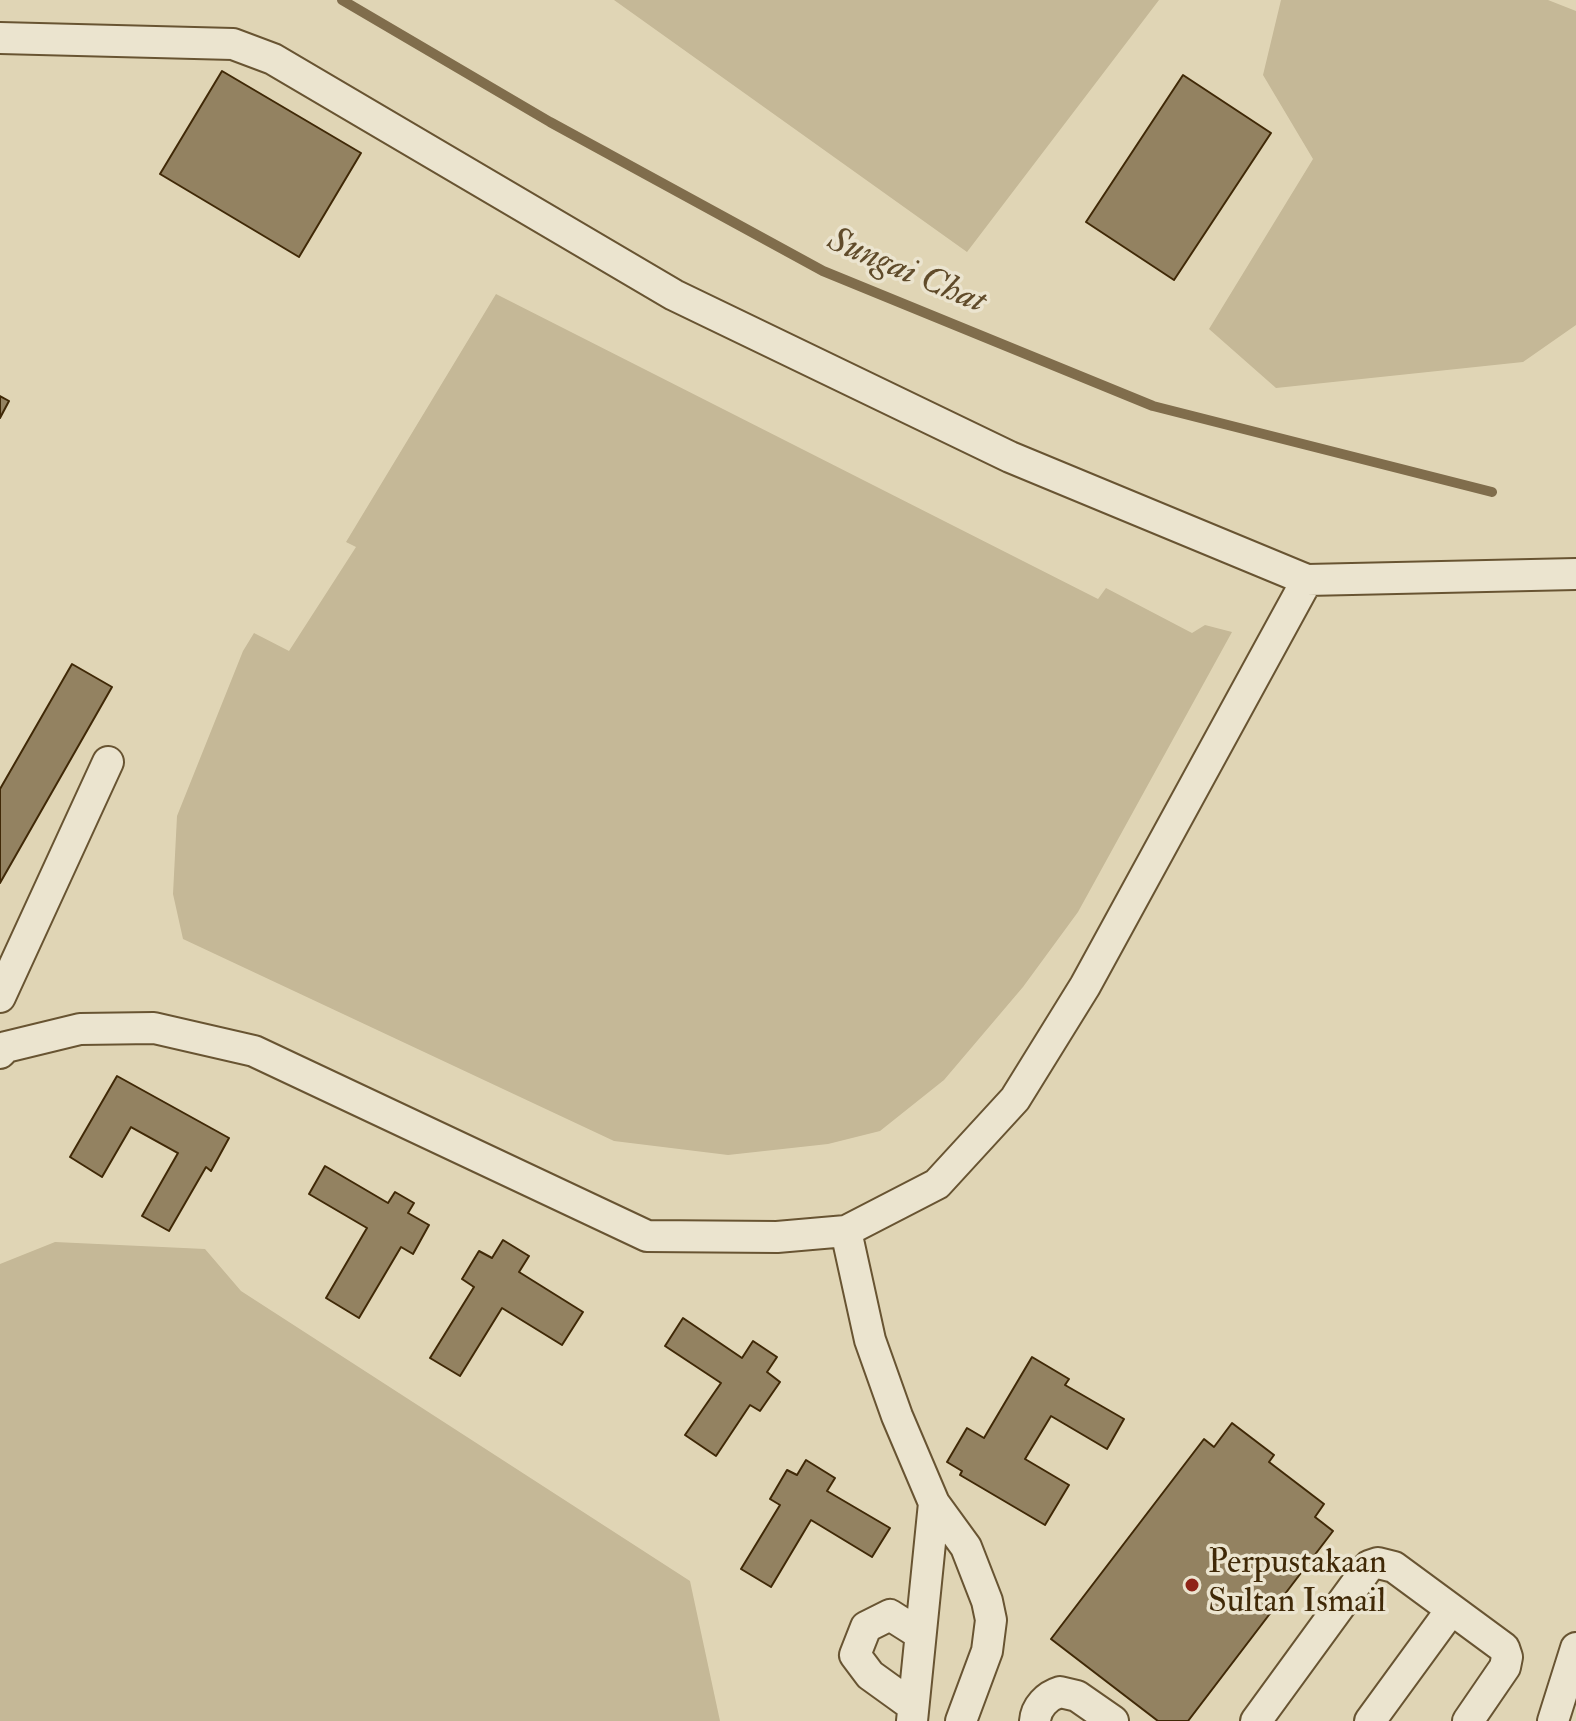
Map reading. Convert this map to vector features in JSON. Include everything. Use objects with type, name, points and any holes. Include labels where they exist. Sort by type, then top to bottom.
[{"type":"street","points":[[0,38],[233,44],[273,59],[674,295],[1010,457],[1307,580],[1576,574]]},
{"type":"street","points":[[0,1010],[3,1050],[80,1029],[154,1028],[254,1051],[647,1236],[777,1237],[846,1231],[937,1184],[1015,1099],[1085,986],[1307,580]]},
{"type":"street","points":[[0,997],[108,762]]},
{"type":"street","points":[[846,1231],[870,1340],[897,1416],[934,1503],[966,1547],[987,1601],[991,1620],[987,1651],[961,1721]]},
{"type":"street","points":[[913,1714],[934,1503]]},
{"type":"street","points":[[1256,1721],[1369,1566],[1378,1563],[1394,1567],[1504,1648],[1507,1657],[1505,1667],[1468,1721]]},
{"type":"street","points":[[1370,1721],[1451,1610]]},
{"type":"street","points":[[913,1714],[870,1675],[855,1655],[866,1627],[890,1615],[920,1634]]},
{"type":"street","points":[[1553,1721],[1576,1648]]},
{"type":"street","points":[[1035,1721],[1035,1715],[1045,1701],[1060,1692],[1077,1696],[1113,1721]]},
{"type":"shaded area","points":[[614,0],[1159,0],[967,252]]},
{"type":"shaded area","points":[[1281,0],[1548,0],[1576,11],[1576,325],[1523,362],[1276,388],[1209,329],[1313,159],[1263,75]]},
{"type":"shaded area","points":[[496,294],[1098,599],[1106,588],[1192,633],[1205,625],[1232,632],[1078,912],[1023,987],[944,1080],[880,1131],[828,1144],[728,1155],[614,1141],[183,939],[173,894],[177,816],[243,651],[254,633],[289,651],[356,547],[346,542]]},
{"type":"shaded area","points":[[55,1242],[205,1249],[241,1291],[690,1581],[720,1721],[0,1721],[0,1264]]},
{"type":"building","points":[[222,71],[361,153],[299,257],[160,174]]},
{"type":"building","points":[[1183,75],[1271,133],[1174,280],[1086,222]]},
{"type":"building","points":[[0,396],[9,401],[0,418]]},
{"type":"building","points":[[72,664],[112,687],[0,883],[0,789]]},
{"type":"building","points":[[117,1076],[229,1138],[211,1171],[206,1167],[169,1231],[142,1216],[178,1153],[131,1127],[102,1177],[70,1157]]},
{"type":"building","points":[[325,1166],[388,1203],[395,1192],[414,1203],[408,1213],[429,1225],[413,1254],[401,1247],[359,1318],[326,1298],[367,1228],[309,1194]]},
{"type":"building","points":[[503,1240],[529,1256],[519,1272],[583,1312],[562,1345],[502,1308],[460,1376],[430,1358],[474,1287],[462,1279],[479,1251],[492,1258]]},
{"type":"building","points":[[683,1318],[742,1358],[753,1341],[777,1357],[767,1372],[780,1382],[760,1411],[750,1405],[716,1456],[685,1435],[721,1383],[665,1346]]},
{"type":"building","points":[[1032,1357],[1069,1379],[1065,1385],[1124,1419],[1107,1449],[1051,1416],[1025,1459],[1069,1485],[1045,1525],[960,1475],[962,1471],[947,1462],[967,1428],[984,1438]]},
{"type":"building","name":"Perpustakaan Sultan Ismail","points":[[1232,1423],[1274,1455],[1269,1462],[1324,1504],[1315,1517],[1333,1531],[1188,1721],[1158,1721],[1051,1639],[1204,1439],[1214,1447]]},
{"type":"building","points":[[806,1460],[835,1478],[827,1491],[890,1528],[872,1557],[811,1520],[771,1587],[741,1569],[780,1505],[770,1499],[787,1470],[797,1475]]},
{"type":"waterway","name":"Sungai Chat","points":[[342,0],[550,122],[823,271],[1153,406],[1492,492]]},
{"type":"place","name":"Perpustakaan Sultan Ismail","points":[[1192,1585]]}]
